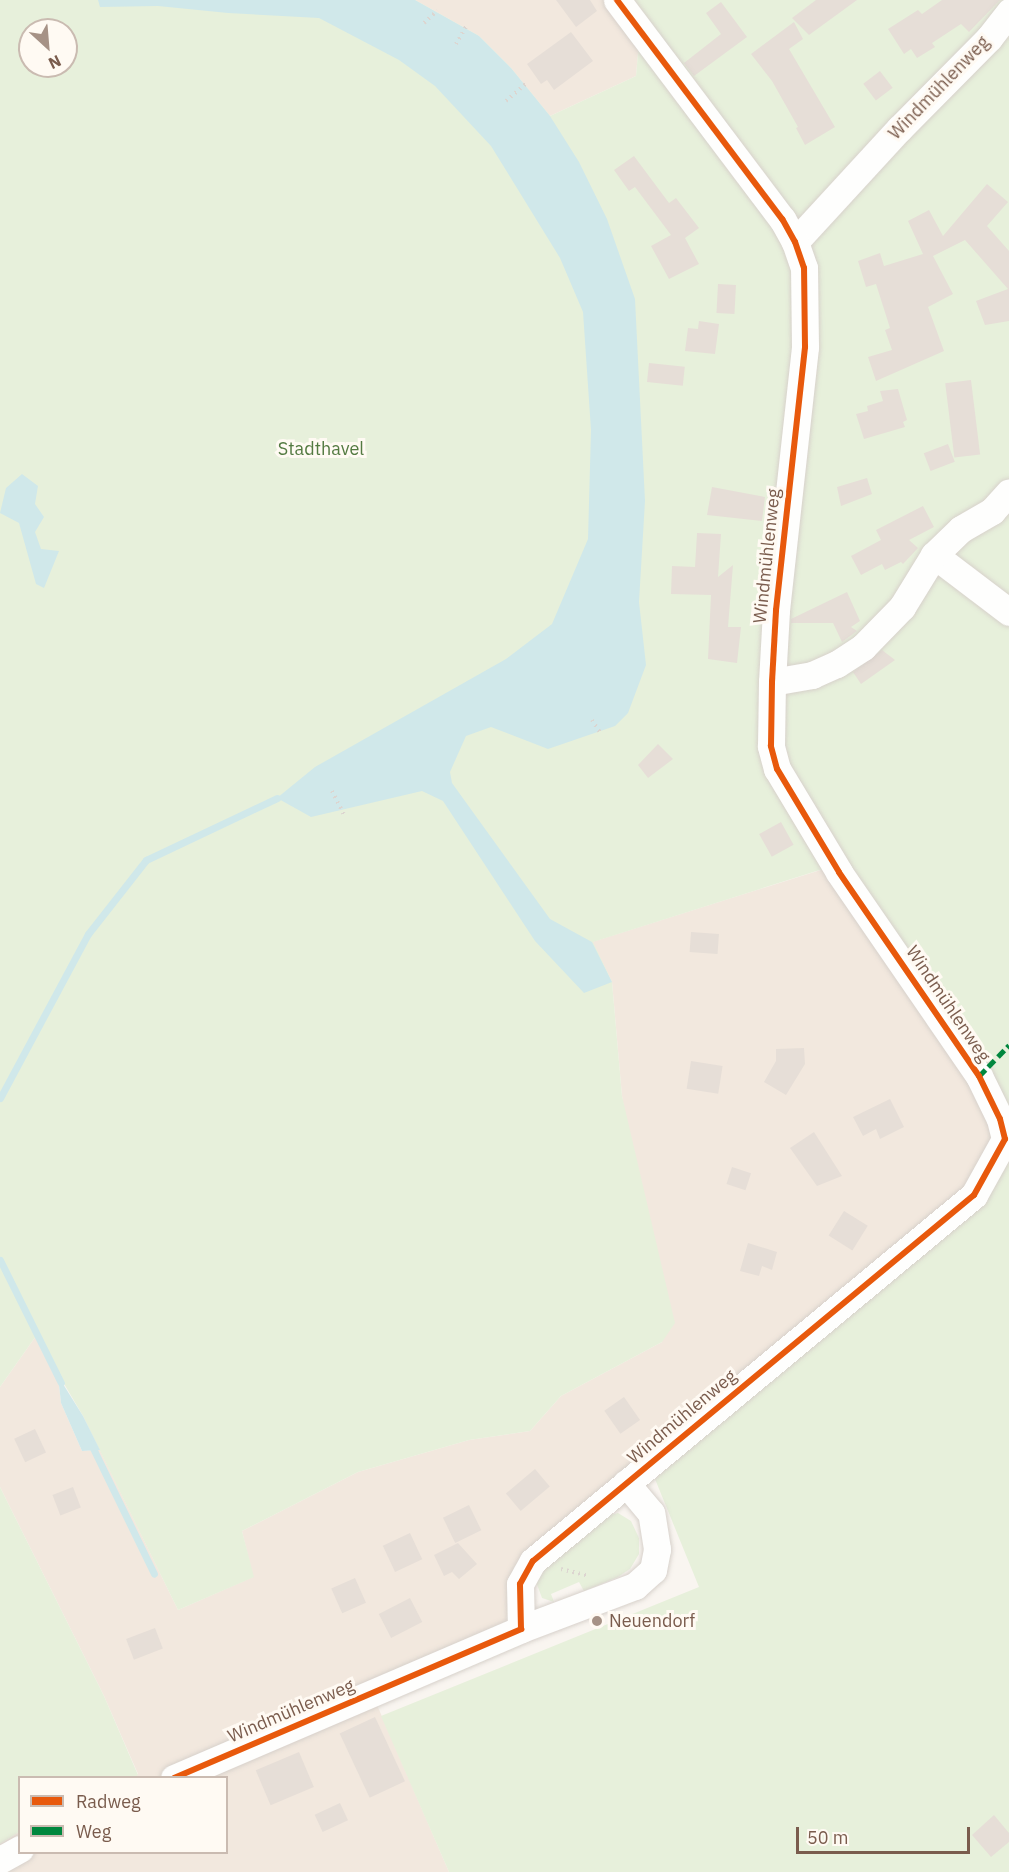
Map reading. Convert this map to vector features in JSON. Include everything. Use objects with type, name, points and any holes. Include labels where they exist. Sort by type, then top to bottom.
[{"type":"street","name":"Windmühlenweg","points":[[179,1776],[521,1629],[520,1584],[533,1561],[974,1195],[1005,1139],[1000,1119],[979,1076],[838,872],[777,769],[771,746],[772,682],[776,610],[805,347],[804,268],[795,242],[782,219],[617,0]]},
{"type":"street","name":"Windmühlenweg","points":[[795,242],[899,129],[989,38],[1009,12]]},
{"type":"street","points":[[772,682],[812,675],[837,664],[863,647],[902,607],[934,555],[961,529],[992,511],[1009,492]]},
{"type":"street","points":[[934,555],[1009,612]]},
{"type":"street","points":[[521,1629],[635,1586],[653,1570],[657,1549],[651,1513],[626,1483]]},
{"type":"street","points":[[0,1860],[18,1850]]},
{"type":"path","points":[[424,23],[437,11]]},
{"type":"path","points":[[456,44],[467,25]]},
{"type":"path","points":[[506,101],[526,83]]},
{"type":"path","points":[[592,720],[601,734]]},
{"type":"path","points":[[332,791],[344,815]]},
{"type":"path","points":[[533,1561],[592,1578],[602,1599]]},
{"type":"shaded area","points":[[415,0],[604,0],[639,41],[636,76],[550,116],[511,68],[479,36]]},
{"type":"shaded area","points":[[846,862],[1009,1111],[984,1195],[655,1479],[639,1461],[514,1567],[506,1621],[368,1684],[449,1872],[0,1872],[0,1844],[18,1833],[18,1854],[228,1854],[228,1776],[134,1776],[138,1774],[104,1696],[0,1487],[0,1387],[36,1336],[58,1376],[61,1403],[82,1451],[100,1450],[178,1610],[253,1577],[242,1531],[358,1472],[469,1440],[530,1431],[561,1396],[662,1342],[622,1096],[612,982],[592,942]]},
{"type":"green space","name":"Stadthavel","points":[[0,0],[415,0],[479,36],[511,68],[550,116],[636,76],[639,41],[604,0],[1009,0],[1009,1111],[845,862],[593,942],[612,982],[622,1096],[675,1323],[662,1342],[561,1396],[530,1431],[469,1440],[358,1472],[242,1531],[254,1577],[178,1610],[83,1416],[36,1336],[0,1387]]},
{"type":"green space","points":[[1009,1159],[1009,1872],[449,1872],[381,1716],[699,1587],[655,1479],[984,1195]]},
{"type":"green space","points":[[0,1487],[104,1696],[138,1775],[18,1776],[18,1833],[0,1844]]},
{"type":"green space","points":[[618,1513],[631,1521],[639,1538],[639,1554],[630,1569],[618,1577],[584,1591],[579,1582],[551,1594],[554,1602],[542,1598],[535,1579],[539,1571],[603,1517]]},
{"type":"water","points":[[98,0],[415,0],[479,36],[511,68],[550,116],[579,162],[607,219],[635,299],[645,501],[639,602],[646,665],[628,713],[615,726],[548,749],[491,727],[466,736],[450,772],[452,783],[550,919],[592,942],[612,982],[584,993],[535,941],[443,801],[422,791],[311,817],[277,798],[315,767],[506,659],[552,624],[588,539],[591,430],[583,312],[560,258],[491,146],[435,86],[399,60],[319,18],[158,6],[100,7]]},
{"type":"water","points":[[22,474],[38,486],[35,504],[44,517],[35,532],[41,549],[59,551],[44,588],[36,584],[19,523],[0,513],[6,488]]},
{"type":"water","points":[[58,1376],[83,1416],[100,1450],[82,1451],[61,1403]]},
{"type":"building","points":[[556,0],[590,0],[597,11],[576,27]]},
{"type":"building","points":[[816,0],[857,0],[809,35],[792,18]]},
{"type":"building","points":[[942,0],[1000,0],[969,32],[961,24],[932,43],[935,47],[917,58],[911,49],[904,54],[888,29],[918,10],[922,14]]},
{"type":"building","points":[[721,2],[747,37],[694,76],[684,63],[721,34],[706,13]]},
{"type":"building","points":[[794,22],[803,39],[789,49],[835,127],[805,145],[796,128],[798,127],[772,81],[751,54]]},
{"type":"building","points":[[571,32],[593,61],[554,90],[547,80],[541,84],[527,64]]},
{"type":"building","points":[[880,71],[893,88],[876,100],[863,84]]},
{"type":"building","points":[[634,156],[669,203],[676,198],[699,228],[685,238],[699,264],[669,279],[651,246],[671,235],[635,187],[629,191],[614,170]]},
{"type":"building","points":[[987,184],[1008,202],[987,226],[1009,251],[1009,321],[985,325],[976,301],[1008,289],[965,240],[933,256],[953,294],[928,307],[944,351],[876,381],[868,357],[892,350],[885,330],[890,328],[876,284],[866,287],[858,261],[880,253],[884,266],[923,254],[908,221],[929,210],[943,236]]},
{"type":"building","points":[[718,284],[736,285],[734,314],[716,313]]},
{"type":"building","points":[[699,321],[719,324],[715,354],[685,351],[688,328],[698,329]]},
{"type":"building","points":[[649,363],[685,367],[683,386],[647,382]]},
{"type":"building","points":[[971,380],[980,454],[954,458],[945,383]]},
{"type":"building","points":[[898,389],[907,420],[903,422],[905,427],[864,439],[856,414],[868,411],[867,406],[883,401],[880,391]]},
{"type":"building","points":[[948,444],[955,462],[931,471],[924,453]]},
{"type":"building","points":[[867,478],[872,494],[841,506],[837,487]]},
{"type":"building","points":[[712,487],[765,497],[762,521],[707,515]]},
{"type":"building","points":[[923,506],[934,527],[909,540],[918,548],[903,564],[901,562],[885,570],[882,564],[861,575],[851,556],[881,540],[876,530]]},
{"type":"building","points":[[697,533],[721,534],[718,577],[733,565],[728,627],[741,627],[737,663],[708,659],[711,595],[671,594],[672,566],[695,567]]},
{"type":"building","points":[[847,592],[860,621],[851,627],[857,631],[842,642],[833,623],[791,623],[791,619]]},
{"type":"building","points":[[882,650],[895,660],[861,684],[853,672]]},
{"type":"building","points":[[658,744],[673,759],[648,778],[638,765]]},
{"type":"building","points":[[781,822],[794,845],[772,857],[759,834]]},
{"type":"building","points":[[691,932],[719,934],[718,954],[690,952]]},
{"type":"building","points":[[804,1048],[805,1064],[786,1095],[764,1082],[776,1061],[776,1049]]},
{"type":"building","points":[[691,1061],[723,1066],[718,1094],[687,1089]]},
{"type":"building","points":[[890,1099],[904,1127],[880,1139],[876,1129],[863,1136],[853,1117]]},
{"type":"building","points":[[814,1132],[842,1176],[817,1186],[790,1148]]},
{"type":"building","points":[[732,1167],[751,1173],[745,1190],[726,1184]]},
{"type":"building","points":[[844,1211],[868,1226],[852,1250],[829,1236]]},
{"type":"building","points":[[748,1243],[777,1252],[772,1270],[762,1266],[759,1276],[740,1271]]},
{"type":"building","points":[[624,1397],[640,1420],[620,1434],[604,1411]]},
{"type":"building","points":[[35,1429],[46,1453],[25,1462],[14,1439]]},
{"type":"building","points":[[535,1469],[550,1487],[521,1511],[506,1493]]},
{"type":"building","points":[[73,1487],[81,1508],[60,1515],[52,1495]]},
{"type":"building","points":[[469,1505],[481,1530],[455,1543],[443,1518]]},
{"type":"building","points":[[410,1533],[422,1559],[395,1572],[383,1546]]},
{"type":"building","points":[[458,1543],[477,1564],[459,1579],[452,1572],[444,1576],[434,1555]]},
{"type":"building","points":[[355,1578],[366,1603],[342,1613],[331,1589]]},
{"type":"building","points":[[410,1598],[422,1622],[391,1638],[379,1614]]},
{"type":"building","points":[[155,1628],[163,1649],[134,1660],[126,1639]]},
{"type":"building","points":[[375,1717],[405,1781],[370,1798],[340,1733]]},
{"type":"building","points":[[299,1752],[314,1787],[271,1805],[256,1770]]},
{"type":"building","points":[[340,1803],[348,1820],[323,1832],[315,1815]]},
{"type":"building","points":[[994,1815],[1009,1833],[1009,1842],[991,1857],[972,1835]]},
{"type":"waterway","points":[[0,1098],[88,934],[146,860],[277,798]]},
{"type":"waterway","points":[[0,1260],[61,1383]]},
{"type":"waterway","points":[[91,1444],[154,1574]]},
{"type":"marked path","points":[[979,1076],[1009,1045]]},
{"type":"cycle path","points":[[179,1776],[521,1629],[520,1584],[533,1561],[974,1195],[1005,1139],[1000,1119],[979,1076],[839,872],[777,769],[771,746],[772,682],[776,610],[805,347],[804,268],[795,242],[782,219],[617,0]]},
{"type":"place","name":"Neuendorf","points":[[597,1621]]}]
